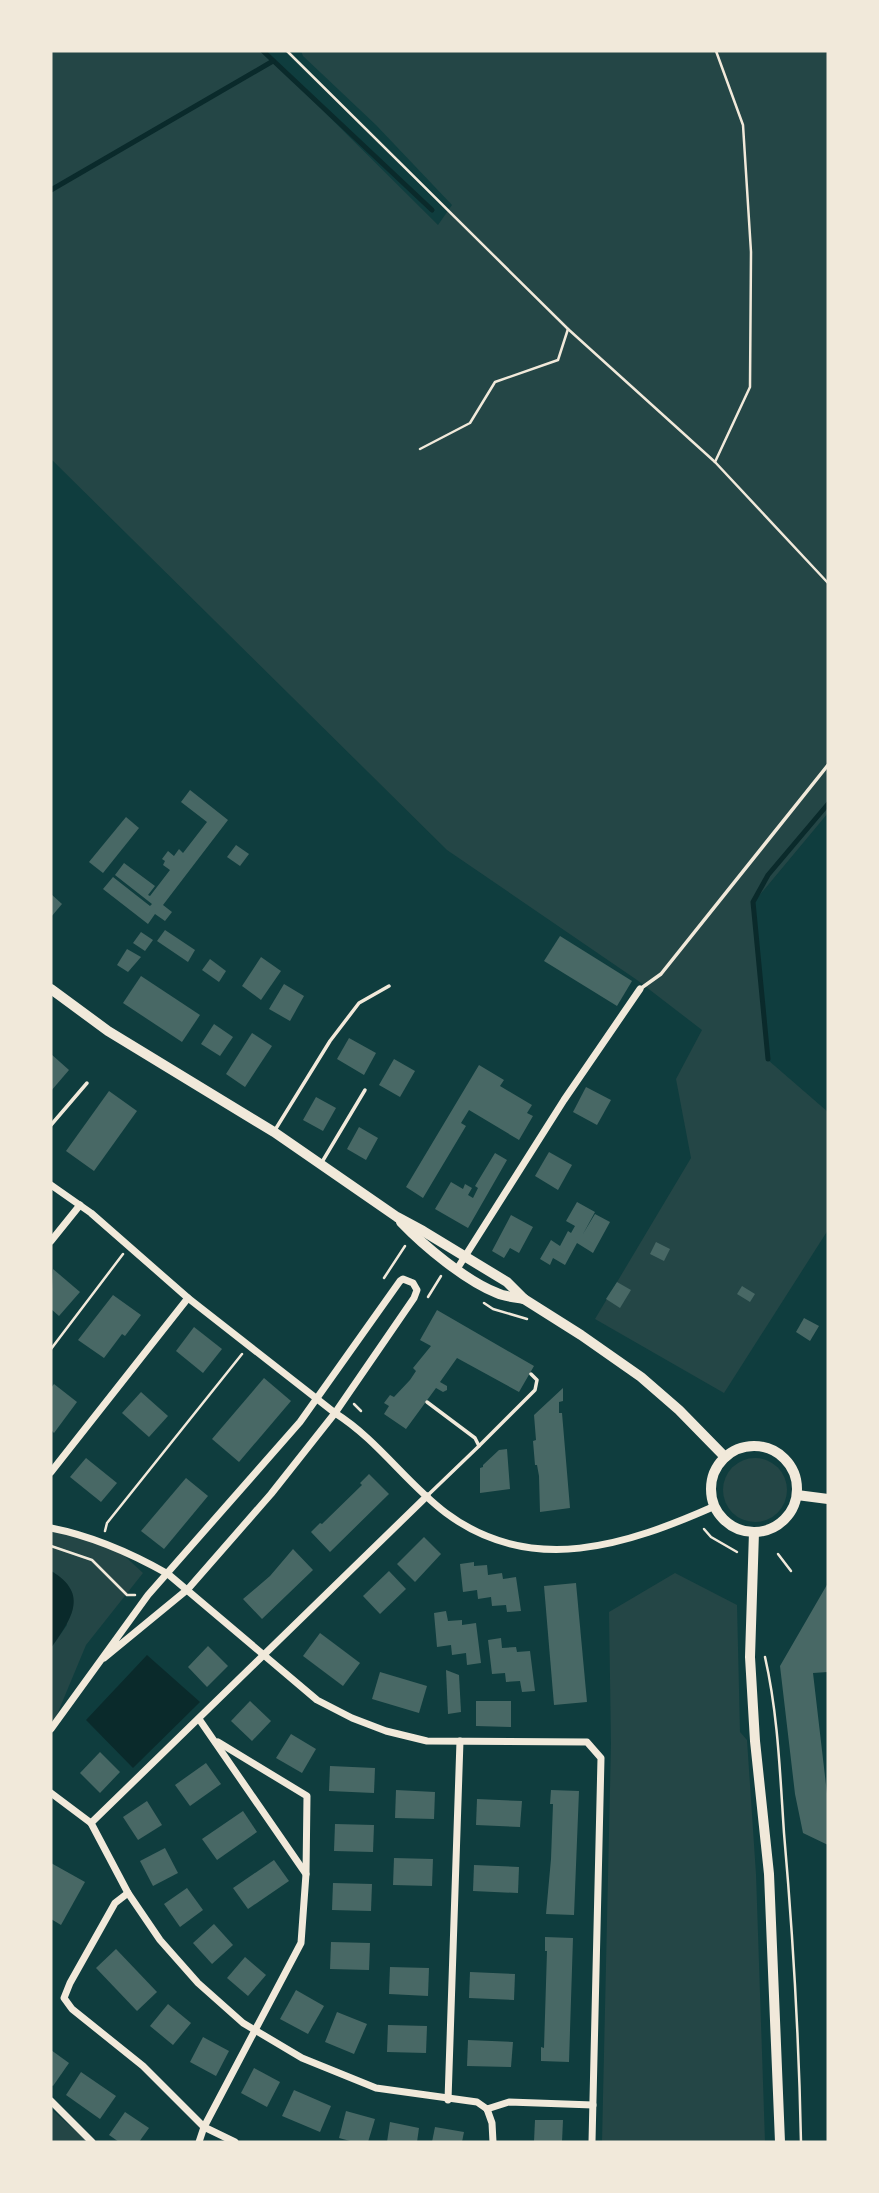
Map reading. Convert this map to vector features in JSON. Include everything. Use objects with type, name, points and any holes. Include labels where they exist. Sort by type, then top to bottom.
[{"type":"main road","points":[[51,989],[107,1031],[274,1132],[397,1217],[507,1282],[524,1299],[642,1377],[679,1409],[725,1457]]},
{"type":"main road","points":[[397,1217],[416,1238],[457,1269],[498,1294],[524,1299]]},
{"type":"main road","points":[[751,1446],[770,1448],[791,1467],[797,1495],[794,1507],[778,1525],[754,1532],[738,1529],[724,1520],[715,1506],[712,1480],[717,1468],[732,1452],[751,1446]]},
{"type":"main road","points":[[797,1495],[828,1499]]},
{"type":"street","points":[[457,1269],[564,1100],[640,989]]},
{"type":"street","points":[[51,1185],[130,1245],[188,1298],[335,1413],[358,1427],[426,1496],[446,1514],[468,1527],[517,1545],[566,1551],[603,1546],[642,1535],[715,1506]]},
{"type":"street","points":[[51,1241],[80,1205]]},
{"type":"street","points":[[51,1728],[148,1595],[318,1398],[396,1286],[403,1279],[413,1283],[417,1290],[414,1298],[335,1413],[271,1493],[188,1589],[104,1658]]},
{"type":"street","points":[[51,1472],[188,1298]]},
{"type":"street","points":[[91,1824],[426,1496]]},
{"type":"street","points":[[51,1528],[77,1533],[101,1542],[168,1574],[317,1700],[352,1718],[386,1731],[427,1741],[586,1742],[601,1758],[592,2142]]},
{"type":"street","points":[[754,1532],[750,1657],[755,1741],[769,1874],[779,2142]]},
{"type":"street","points":[[199,1719],[306,1874]]},
{"type":"street","points":[[200,2142],[204,2127],[301,1943],[306,1874],[307,1796],[214,1740]]},
{"type":"street","points":[[448,2100],[460,1741]]},
{"type":"street","points":[[51,1793],[91,1824],[128,1893],[160,1940],[198,1983],[255,2031],[302,2058],[376,2088],[478,2102],[487,2109],[492,2123],[493,2142]]},
{"type":"street","points":[[128,1893],[115,1903],[64,1998],[72,2008],[144,2066],[204,2127],[235,2142]]},
{"type":"street","points":[[51,2101],[92,2142]]},
{"type":"street","points":[[487,2109],[509,2102],[593,2105]]},
{"type":"lane","points":[[640,989],[661,974],[828,765]]},
{"type":"lane","points":[[274,1132],[330,1041],[359,1003],[389,986]]},
{"type":"lane","points":[[51,1125],[87,1083]]},
{"type":"lane","points":[[321,1164],[365,1090]]},
{"type":"lane","points":[[426,1496],[535,1390],[537,1380],[531,1374]]},
{"type":"lane","points":[[427,1402],[475,1438],[479,1446]]},
{"type":"path","points":[[287,51],[568,329],[715,462],[828,583]]},
{"type":"path","points":[[715,462],[750,387],[751,320],[751,253],[743,125],[716,51]]},
{"type":"path","points":[[420,449],[470,423],[495,382],[558,360],[568,329]]},
{"type":"path","points":[[384,1278],[407,1242]]},
{"type":"path","points":[[51,1349],[130,1245]]},
{"type":"path","points":[[101,1542],[107,1523],[249,1346]]},
{"type":"path","points":[[705,1529],[711,1537],[737,1552]]},
{"type":"path","points":[[51,1546],[92,1560],[127,1595],[148,1595]]},
{"type":"path","points":[[778,1554],[791,1572]]},
{"type":"path","points":[[770,1683],[788,1874],[800,2070],[801,2142]]},
{"type":"shaded area","points":[[51,51],[263,51],[438,225],[452,205],[301,51],[828,51],[828,813],[753,903],[768,1060],[828,1112],[828,1230],[724,1393],[595,1319],[691,1158],[676,1079],[702,1030],[637,980],[447,850],[51,459]]},
{"type":"shaded area","points":[[755,1458],[773,1464],[781,1472],[787,1490],[781,1508],[773,1516],[755,1522],[737,1516],[729,1508],[723,1490],[729,1472],[737,1464]]},
{"type":"shaded area","points":[[51,1528],[117,1549],[143,1573],[86,1645],[51,1729],[51,1648],[67,1625],[55,1573],[51,1571]]},
{"type":"shaded area","points":[[51,1571],[71,1589],[74,1598],[70,1618],[51,1648]]},
{"type":"shaded area","points":[[675,1573],[737,1605],[740,1732],[747,1740],[756,1874],[765,2142],[602,2142],[611,1744],[609,1612]]},
{"type":"shaded area","points":[[147,1655],[200,1702],[133,1768],[86,1720]]},
{"type":"shaded area","points":[[51,2109],[88,2142],[51,2142]]},
{"type":"building","points":[[190,790],[228,820],[163,905],[172,912],[165,921],[155,914],[148,924],[103,889],[113,877],[150,906],[152,904],[115,875],[124,863],[155,886],[148,895],[150,896],[170,870],[163,865],[165,861],[162,859],[168,851],[174,856],[179,849],[183,853],[207,822],[181,802]]},
{"type":"building","points":[[126,817],[139,828],[103,873],[89,862]]},
{"type":"building","points":[[236,845],[249,854],[240,866],[227,857]]},
{"type":"building","points":[[51,894],[62,904],[51,917]]},
{"type":"building","points":[[165,930],[195,950],[188,962],[157,941]]},
{"type":"building","points":[[141,932],[153,940],[145,951],[133,943]]},
{"type":"building","points":[[560,936],[632,981],[617,1006],[544,961]]},
{"type":"building","points":[[127,949],[141,957],[128,972],[117,965]]},
{"type":"building","points":[[261,957],[281,971],[261,1000],[242,986]]},
{"type":"building","points":[[210,959],[226,971],[219,982],[202,970]]},
{"type":"building","points":[[141,976],[200,1015],[182,1042],[123,1003]]},
{"type":"building","points":[[284,984],[304,996],[290,1021],[269,1009]]},
{"type":"building","points":[[214,1024],[233,1037],[220,1056],[201,1044]]},
{"type":"building","points":[[252,1033],[272,1046],[245,1087],[226,1074]]},
{"type":"building","points":[[349,1038],[376,1053],[364,1075],[337,1059]]},
{"type":"building","points":[[51,1054],[69,1070],[51,1091]]},
{"type":"building","points":[[394,1059],[415,1071],[400,1097],[379,1085]]},
{"type":"building","points":[[479,1065],[504,1080],[500,1086],[532,1105],[527,1113],[533,1116],[519,1140],[469,1110],[461,1123],[466,1126],[423,1198],[406,1187]]},
{"type":"building","points":[[586,1087],[611,1100],[597,1125],[573,1112]]},
{"type":"building","points":[[109,1091],[137,1111],[94,1171],[66,1151]]},
{"type":"building","points":[[316,1097],[336,1108],[323,1131],[303,1120]]},
{"type":"building","points":[[359,1127],[378,1138],[366,1160],[347,1149]]},
{"type":"building","points":[[549,1152],[572,1165],[558,1190],[535,1176]]},
{"type":"building","points":[[495,1153],[507,1160],[468,1228],[435,1209],[451,1182],[463,1189],[465,1184],[472,1188],[468,1195],[473,1198],[478,1188],[475,1186]]},
{"type":"building","points":[[577,1202],[595,1212],[583,1234],[595,1214],[610,1222],[593,1253],[577,1243],[565,1265],[553,1258],[550,1265],[540,1259],[551,1240],[560,1246],[568,1231],[571,1233],[575,1226],[566,1221]]},
{"type":"building","points":[[511,1215],[533,1227],[519,1253],[510,1248],[504,1258],[492,1251]]},
{"type":"building","points":[[656,1242],[670,1249],[664,1261],[650,1254]]},
{"type":"building","points":[[53,1269],[80,1292],[59,1316],[51,1309]]},
{"type":"building","points":[[617,1282],[631,1290],[620,1308],[606,1299]]},
{"type":"building","points":[[742,1286],[755,1294],[750,1302],[737,1294]]},
{"type":"building","points":[[113,1295],[141,1315],[104,1358],[78,1340]]},
{"type":"building","points":[[437,1310],[534,1366],[519,1392],[457,1358],[440,1382],[447,1386],[447,1390],[443,1392],[436,1388],[406,1429],[384,1414],[389,1406],[384,1403],[390,1395],[394,1397],[410,1380],[416,1371],[413,1368],[431,1346],[420,1340]]},
{"type":"building","points":[[804,1318],[819,1326],[810,1341],[796,1332]]},
{"type":"building","points":[[194,1327],[222,1349],[203,1373],[176,1351]]},
{"type":"building","points":[[264,1378],[291,1401],[239,1462],[212,1439]]},
{"type":"building","points":[[54,1384],[77,1402],[54,1433],[51,1430],[51,1388]]},
{"type":"building","points":[[563,1388],[559,1413],[562,1413],[570,1508],[540,1512],[539,1476],[533,1441],[536,1440],[534,1415]]},
{"type":"building","points":[[141,1392],[168,1416],[149,1437],[122,1413]]},
{"type":"building","points":[[507,1449],[510,1489],[480,1493],[480,1468],[499,1450]]},
{"type":"building","points":[[86,1458],[117,1483],[101,1502],[70,1477]]},
{"type":"building","points":[[369,1474],[389,1494],[330,1552],[311,1532],[362,1485],[360,1483]]},
{"type":"building","points":[[186,1478],[208,1496],[164,1549],[141,1531]]},
{"type":"building","points":[[424,1537],[441,1554],[415,1582],[397,1564]]},
{"type":"building","points":[[293,1549],[313,1570],[262,1619],[243,1599],[270,1576]]},
{"type":"building","points":[[474,1562],[474,1566],[487,1565],[488,1575],[502,1573],[503,1579],[516,1577],[521,1611],[507,1612],[506,1605],[492,1606],[491,1597],[478,1599],[477,1590],[463,1592],[460,1564]]},
{"type":"building","points":[[389,1571],[406,1589],[380,1614],[363,1596]]},
{"type":"building","points":[[576,1583],[587,1702],[554,1705],[544,1586]]},
{"type":"building","points":[[828,1583],[828,1672],[813,1673],[828,1802],[828,1845],[803,1833],[795,1794],[780,1666]]},
{"type":"building","points":[[446,1611],[448,1621],[462,1620],[462,1625],[476,1623],[481,1663],[467,1665],[466,1653],[452,1655],[451,1645],[437,1647],[434,1613]]},
{"type":"building","points":[[320,1633],[360,1663],[343,1686],[303,1656]]},
{"type":"building","points":[[501,1638],[502,1648],[516,1647],[517,1652],[530,1651],[535,1691],[522,1692],[520,1681],[506,1682],[505,1673],[492,1674],[488,1640]]},
{"type":"building","points":[[208,1646],[228,1666],[207,1687],[188,1667]]},
{"type":"building","points":[[446,1670],[459,1675],[461,1712],[448,1714]]},
{"type":"building","points":[[380,1672],[427,1686],[419,1713],[372,1699]]},
{"type":"building","points":[[250,1701],[271,1721],[252,1741],[231,1721]]},
{"type":"building","points":[[476,1701],[511,1701],[511,1727],[476,1726]]},
{"type":"building","points":[[291,1734],[316,1749],[302,1773],[276,1758]]},
{"type":"building","points":[[100,1752],[120,1772],[100,1793],[80,1773]]},
{"type":"building","points":[[206,1763],[221,1784],[190,1806],[175,1785]]},
{"type":"building","points":[[330,1766],[375,1768],[374,1793],[329,1791]]},
{"type":"building","points":[[396,1790],[435,1792],[434,1819],[395,1818]]},
{"type":"building","points":[[551,1790],[579,1791],[574,1915],[546,1914],[551,1859]]},
{"type":"building","points":[[477,1799],[522,1801],[520,1827],[476,1825]]},
{"type":"building","points":[[147,1801],[162,1825],[138,1840],[123,1817]]},
{"type":"building","points":[[243,1811],[257,1832],[217,1860],[202,1839]]},
{"type":"building","points":[[335,1824],[374,1825],[373,1852],[334,1851]]},
{"type":"building","points":[[165,1848],[178,1873],[153,1886],[140,1861]]},
{"type":"building","points":[[394,1858],[433,1859],[432,1886],[393,1885]]},
{"type":"building","points":[[274,1860],[289,1881],[248,1909],[233,1888]]},
{"type":"building","points":[[51,1863],[85,1882],[61,1925],[51,1919]]},
{"type":"building","points":[[474,1865],[519,1867],[518,1893],[473,1891]]},
{"type":"building","points":[[333,1883],[372,1884],[371,1911],[332,1910]]},
{"type":"building","points":[[187,1888],[203,1910],[180,1927],[164,1904]]},
{"type":"building","points":[[214,1924],[233,1945],[212,1964],[193,1943]]},
{"type":"building","points":[[545,1937],[573,1938],[569,2062],[541,2061],[541,2047],[544,2048],[547,1951]]},
{"type":"building","points":[[331,1942],[370,1943],[369,1970],[330,1969]]},
{"type":"building","points":[[116,1949],[157,1992],[137,2011],[96,1968]]},
{"type":"building","points":[[245,1957],[266,1975],[248,1996],[227,1978]]},
{"type":"building","points":[[390,1967],[429,1968],[428,1996],[389,1994]]},
{"type":"building","points":[[470,1972],[515,1974],[514,2000],[469,1998]]},
{"type":"building","points":[[296,1990],[324,2006],[308,2034],[280,2019]]},
{"type":"building","points":[[168,2004],[191,2023],[173,2045],[150,2026]]},
{"type":"building","points":[[337,2012],[367,2024],[354,2054],[325,2042]]},
{"type":"building","points":[[388,2025],[427,2026],[426,2053],[387,2052]]},
{"type":"building","points":[[203,2037],[229,2051],[216,2076],[190,2062]]},
{"type":"building","points":[[468,2040],[513,2042],[511,2067],[467,2066]]},
{"type":"building","points":[[51,2050],[69,2063],[53,2086],[51,2085]]},
{"type":"building","points":[[254,2068],[280,2082],[267,2107],[241,2093]]},
{"type":"building","points":[[81,2072],[116,2096],[100,2119],[66,2095]]},
{"type":"building","points":[[294,2090],[331,2106],[320,2132],[282,2116]]},
{"type":"building","points":[[346,2111],[375,2119],[368,2142],[339,2138]]},
{"type":"building","points":[[125,2112],[149,2128],[139,2142],[119,2142],[109,2135]]},
{"type":"building","points":[[535,2120],[563,2120],[562,2142],[534,2142]]},
{"type":"building","points":[[390,2122],[419,2128],[417,2142],[387,2142]]},
{"type":"building","points":[[435,2127],[464,2132],[462,2142],[432,2142]]},
{"type":"waterway","points":[[263,51],[432,210]]},
{"type":"waterway","points":[[51,190],[273,61]]},
{"type":"waterway","points":[[768,1059],[753,902],[768,875],[828,804]]}]
